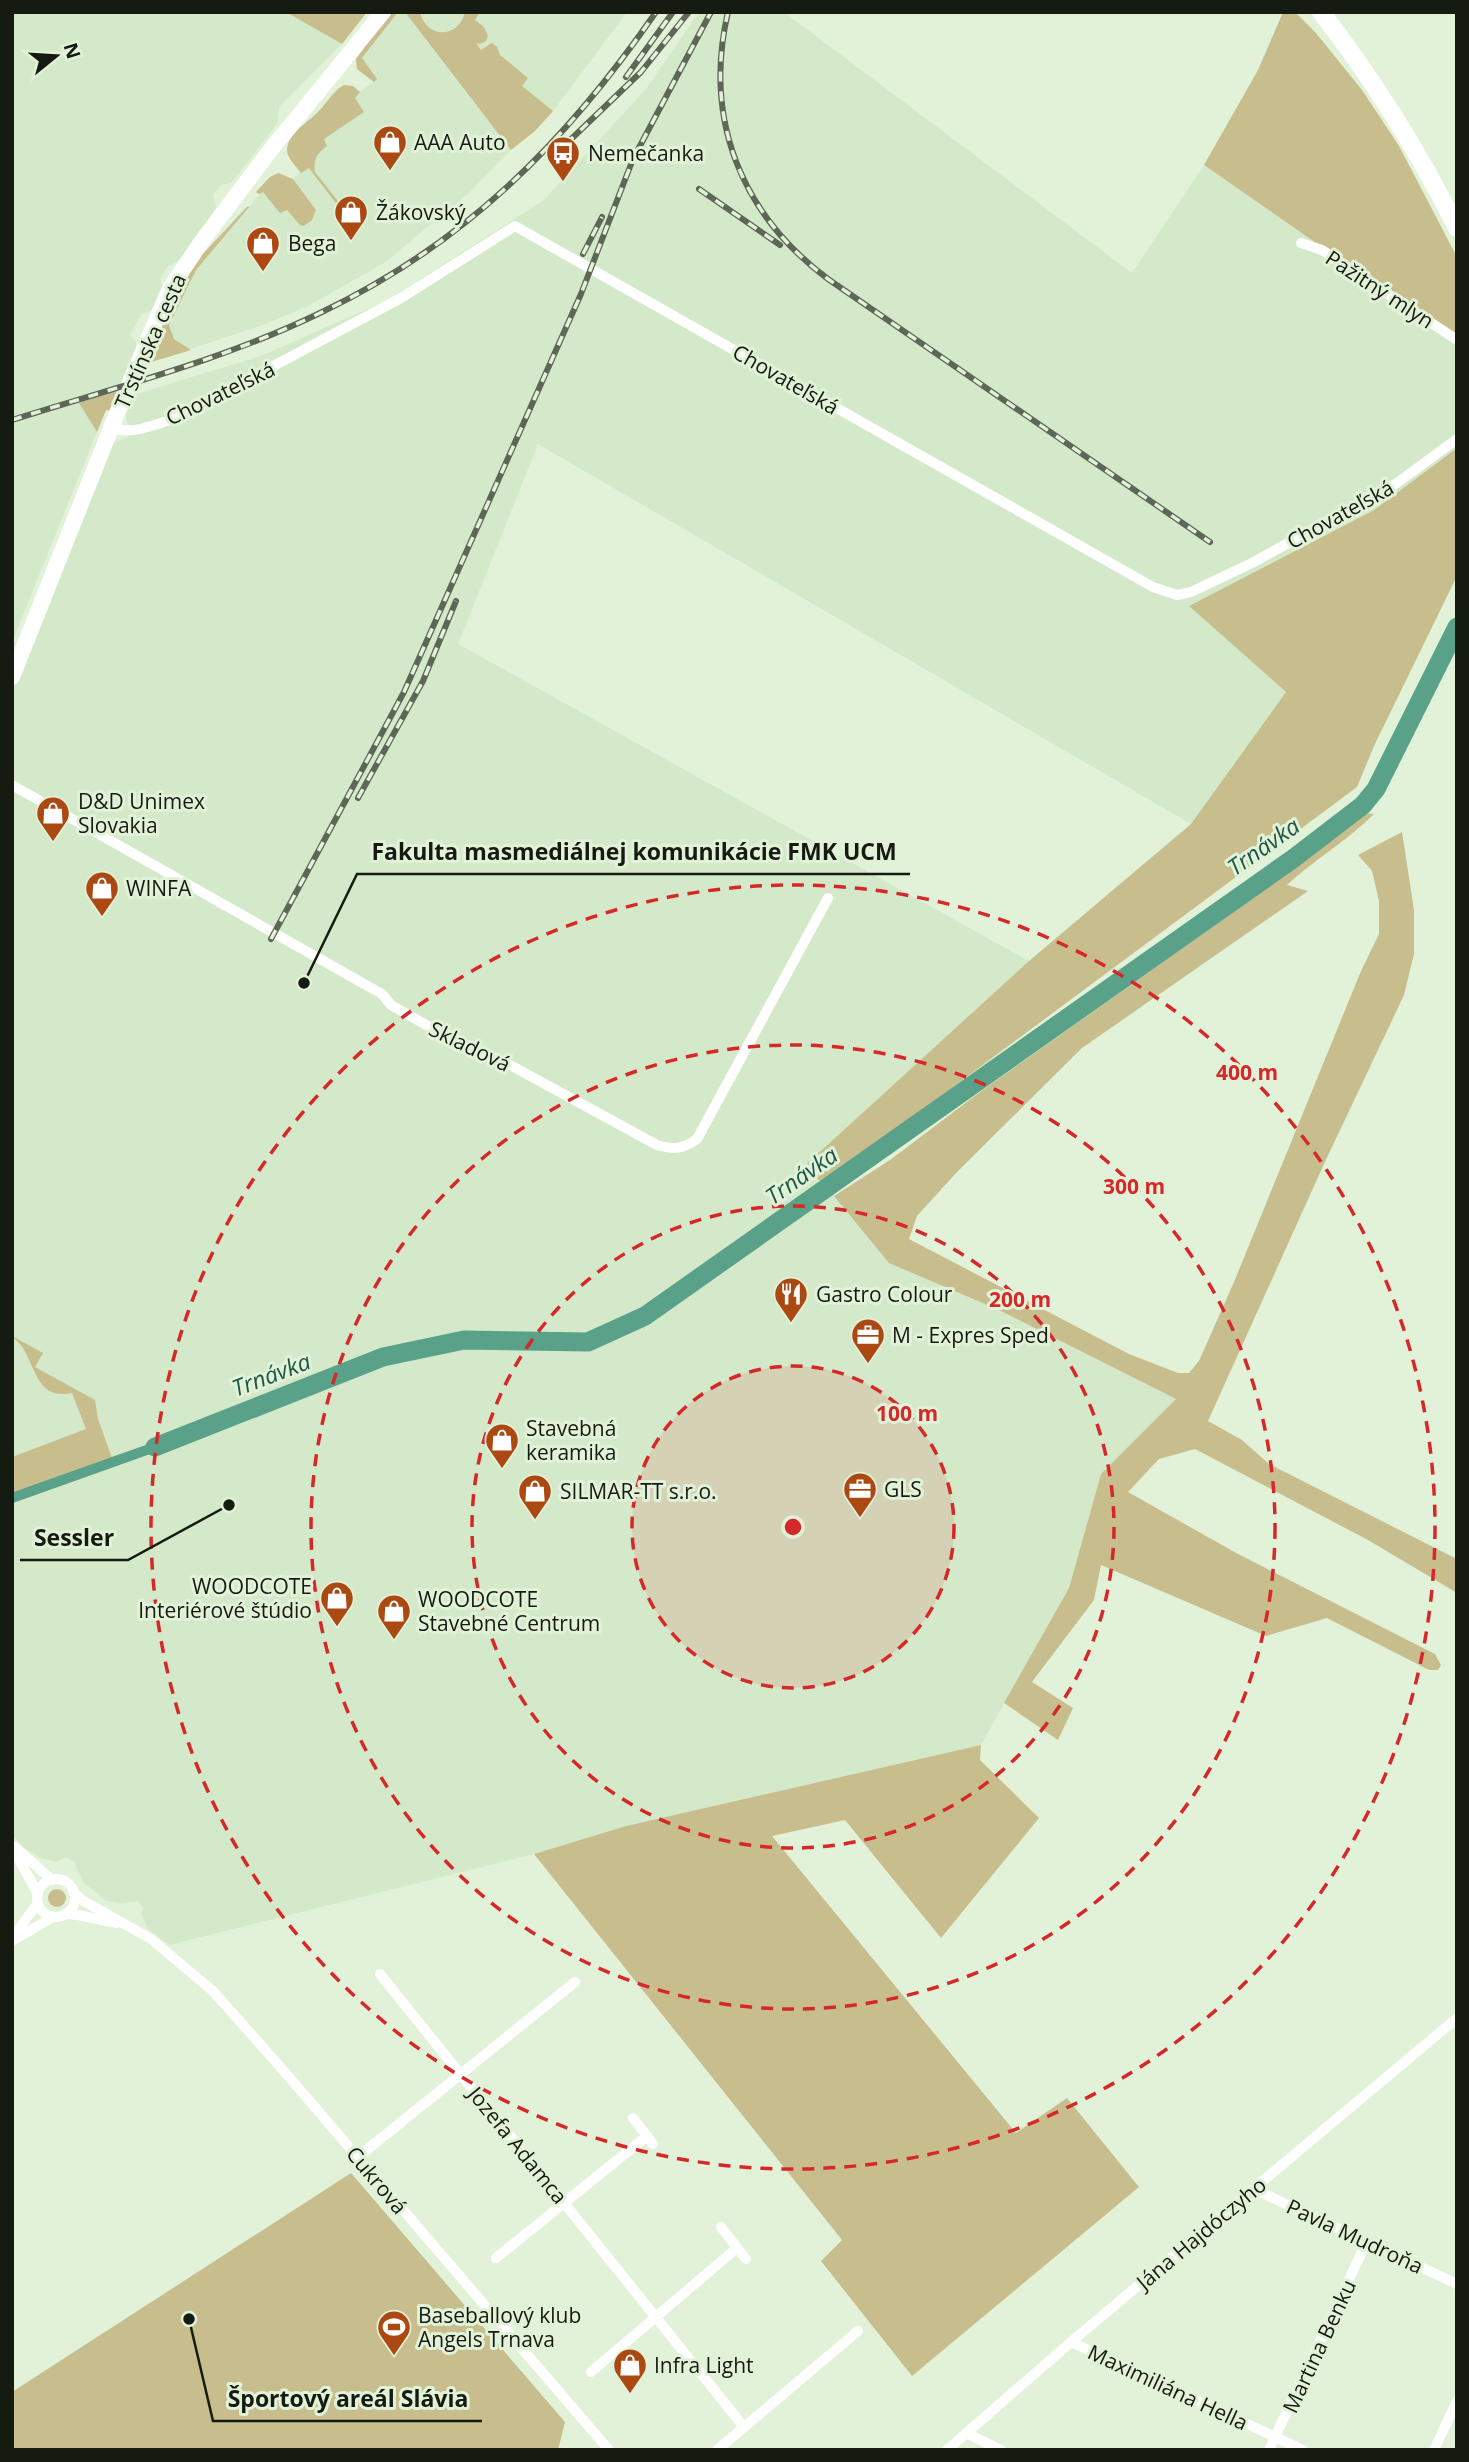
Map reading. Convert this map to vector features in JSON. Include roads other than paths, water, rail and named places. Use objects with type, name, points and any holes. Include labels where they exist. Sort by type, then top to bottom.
[{"type":"main road","name":"Trstínska cesta","points":[[12,677],[169,290],[269,152],[383,12]]},
{"type":"main road","points":[[1321,12],[1381,94],[1425,166],[1457,228]]},
{"type":"street","name":"Chovateľská","points":[[111,428],[122,432],[134,431],[174,419],[401,298],[515,226],[1153,587],[1177,595],[1191,592],[1252,563],[1397,483],[1457,439]]},
{"type":"street","name":"Pažitný mlyn","points":[[1301,243],[1322,250],[1457,340]]},
{"type":"street","name":"Skladová","points":[[12,785],[306,950],[382,994],[391,1005],[474,1052],[499,1059],[657,1145],[671,1149],[685,1147],[697,1139],[828,898]]},
{"type":"street","points":[[12,1846],[52,1880],[65,1882],[74,1892],[74,1902],[65,1914],[53,1917],[12,1939]]},
{"type":"street","points":[[12,1846],[45,1913],[53,1917]]},
{"type":"street","points":[[12,1939],[38,1898],[41,1887],[52,1880]]},
{"type":"street","name":"Cukrová","points":[[74,1892],[82,1900],[129,1926],[172,1955],[213,1991],[609,2450]]},
{"type":"street","name":"Cukrová","points":[[65,1914],[78,1914],[129,1926]]},
{"type":"street","name":"Jozefa Adamca","points":[[380,1974],[744,2427]]},
{"type":"street","points":[[358,2157],[575,1982]]},
{"type":"street","name":"Jána Hajdóczyho","points":[[947,2450],[1071,2342],[1457,2018]]},
{"type":"street","points":[[496,2258],[564,2203],[650,2140],[633,2118]]},
{"type":"street","name":"Pavla Mudroňa","points":[[1254,2189],[1457,2284]]},
{"type":"street","points":[[721,2227],[746,2259]]},
{"type":"street","name":"Martina Benku","points":[[1269,2450],[1367,2241]]},
{"type":"street","points":[[591,2372],[737,2248]]},
{"type":"street","points":[[718,2450],[858,2331]]},
{"type":"street","name":"Maximiliána Hella","points":[[1071,2342],[1303,2450]]},
{"type":"street","points":[[1434,2450],[1457,2401]]},
{"type":"street","points":[[966,2433],[1001,2450]]},
{"type":"waterway","name":"Trnávka","points":[[155,1447],[383,1357],[464,1340],[588,1342],[645,1316],[1294,858],[1363,805],[1376,789],[1457,627]]},
{"type":"waterway","name":"Trnávka","points":[[12,1498],[155,1447]]},
{"type":"railway","points":[[12,420],[208,359],[285,329],[374,285],[467,221],[509,185],[549,146],[586,104],[656,12]]},
{"type":"railway","points":[[626,77],[673,12]]},
{"type":"railway","points":[[566,144],[641,72],[689,12]]},
{"type":"railway","points":[[271,939],[404,692],[581,294],[633,159],[711,12]]},
{"type":"railway","points":[[728,12],[722,52],[721,90],[726,126],[736,161],[752,194],[772,225],[798,253],[828,279],[1210,542]]},
{"type":"railway","points":[[699,189],[780,245]]},
{"type":"railway","points":[[583,254],[602,217]]},
{"type":"railway","points":[[358,798],[423,681],[456,601]]},
{"type":"place","name":"AAA Auto","points":[[390,172]]},
{"type":"place","name":"Nemečanka","points":[[563,183]]},
{"type":"place","name":"Žákovský","points":[[351,242]]},
{"type":"place","name":"Bega","points":[[263,273]]},
{"type":"place","name":"D&D Unimex Slovakia","points":[[53,843]]},
{"type":"place","name":"WINFA","points":[[102,918]]},
{"type":"place","name":"Fakulta masmediálnej komunikácie FMK UCM","points":[[304,983]]},
{"type":"place","name":"Gastro Colour","points":[[791,1324]]},
{"type":"place","name":"M - Expres Sped","points":[[868,1365]]},
{"type":"place","name":"Stavebná keramika","points":[[502,1470]]},
{"type":"place","name":"Sessler","points":[[229,1505]]},
{"type":"place","name":"GLS","points":[[860,1519]]},
{"type":"place","name":"SILMAR-TT s.r.o.","points":[[535,1521]]},
{"type":"place","name":"WOODCOTE Interiérové štúdio","points":[[337,1628]]},
{"type":"place","name":"WOODCOTE Stavebné Centrum","points":[[394,1641]]},
{"type":"place","name":"Športový areál Slávia","points":[[189,2319]]},
{"type":"place","name":"Baseballový klub Angels Trnava","points":[[394,2357]]},
{"type":"place","name":"Infra Light","points":[[630,2395]]}]
